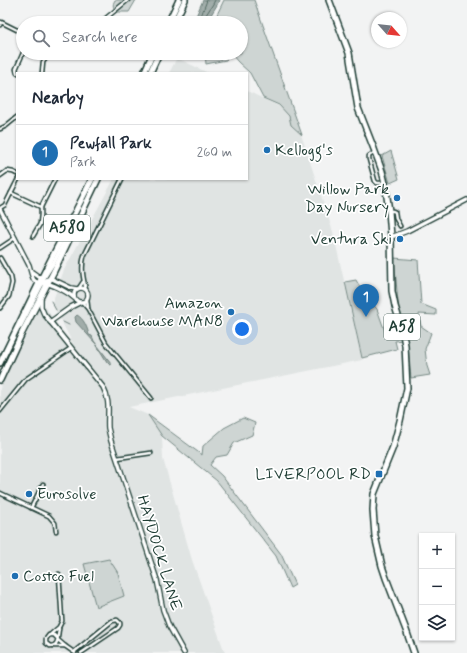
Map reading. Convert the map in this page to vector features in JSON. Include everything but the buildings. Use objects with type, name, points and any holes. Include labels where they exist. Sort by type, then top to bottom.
[{"type":"highway","points":[[171,16],[179,0]]},
{"type":"highway","points":[[177,16],[185,0]]},
{"type":"highway","name":"A58","points":[[329,0],[349,53],[358,108],[375,151],[385,183],[389,211],[392,291],[405,345],[407,388],[404,407],[393,447],[374,494],[373,510],[375,536],[382,566],[414,653]]},
{"type":"highway","points":[[144,72],[150,60]]},
{"type":"highway","points":[[150,72],[156,60]]},
{"type":"highway","name":"A580","points":[[0,380],[41,299],[43,278],[92,180]]},
{"type":"highway","name":"A580","points":[[0,363],[43,283],[51,278],[98,180]]},
{"type":"street","points":[[109,16],[128,0]]},
{"type":"street","points":[[0,25],[1,22],[16,30]]},
{"type":"street","points":[[17,72],[16,69],[20,60]]},
{"type":"street","points":[[42,72],[45,60]]},
{"type":"street","points":[[0,129],[16,119]]},
{"type":"street","points":[[375,151],[369,156],[375,181],[377,183],[385,183]]},
{"type":"street","points":[[0,176],[7,171],[16,174]]},
{"type":"street","points":[[17,180],[5,205],[0,208],[29,264],[34,280],[69,294],[88,309],[106,343],[150,398]]},
{"type":"street","points":[[33,236],[40,224],[41,207],[54,180]]},
{"type":"street","points":[[88,309],[88,295],[84,282],[82,265],[84,256],[122,180]]},
{"type":"street","points":[[11,192],[41,207]]},
{"type":"street","points":[[390,236],[394,236],[407,230],[467,200]]},
{"type":"street","points":[[389,211],[394,211],[399,225],[402,222]]},
{"type":"street","points":[[43,278],[54,262],[71,228],[77,223]]},
{"type":"street","points":[[0,248],[16,238]]},
{"type":"street","points":[[0,258],[11,277],[12,283],[9,296],[0,308]]},
{"type":"street","points":[[32,272],[43,278],[51,278],[71,288],[83,288],[86,290]]},
{"type":"street","points":[[71,306],[74,299],[73,294],[84,282]]},
{"type":"street","name":"HAYDOCK LANE","points":[[41,299],[41,307],[44,314],[103,387],[106,394],[108,401],[108,428],[111,441],[157,580],[163,610],[169,626],[184,653]]},
{"type":"street","points":[[50,322],[71,306],[87,299]]},
{"type":"street","points":[[33,314],[38,312],[44,314]]},
{"type":"street","points":[[0,411],[26,379],[70,348]]},
{"type":"street","points":[[117,458],[151,453]]},
{"type":"street","points":[[31,508],[43,484]]},
{"type":"street","points":[[0,493],[49,516],[55,523],[56,531]]},
{"type":"street","points":[[59,574],[62,623],[46,637],[46,642],[48,646],[65,646]]},
{"type":"street","points":[[51,634],[75,653],[112,621],[118,621],[120,625],[118,628],[81,653]]},
{"type":"street","points":[[54,646],[57,643],[59,627]]},
{"type":"shaded area","points":[[115,0],[136,0],[129,12],[117,12],[113,6]]},
{"type":"shaded area","points":[[224,0],[254,0],[302,135],[291,125],[289,116],[279,105],[263,98],[250,73],[236,60],[248,60],[248,16],[216,16]]},
{"type":"shaded area","points":[[176,60],[181,60],[206,72],[170,72]]},
{"type":"shaded area","points":[[206,60],[226,60],[206,64]]},
{"type":"shaded area","points":[[248,91],[294,113],[333,232],[362,360],[129,407],[148,415],[162,436],[163,459],[192,560],[225,653],[0,653],[0,388],[29,329],[41,300],[68,341],[76,350],[52,303],[64,270],[113,180],[248,180]]},
{"type":"shaded area","points":[[391,151],[399,179],[390,183],[382,156]]},
{"type":"shaded area","points":[[394,258],[418,260],[421,304],[436,310],[436,315],[419,314],[421,326],[431,333],[425,349],[427,366],[430,375],[411,378],[407,336],[399,313]]},
{"type":"shaded area","points":[[356,280],[363,293],[377,309],[387,337],[400,334],[402,340],[395,341],[397,349],[362,358],[345,282]]},
{"type":"shaded area","points":[[148,415],[202,455],[203,446],[224,428],[243,418],[255,423],[252,435],[234,443],[227,455],[216,457],[210,465],[222,476],[281,554],[295,585],[290,588],[276,556],[217,481],[162,436]]},
{"type":"shaded area","points":[[109,559],[118,573],[124,596],[96,607],[84,564]]},
{"type":"water","points":[[203,0],[219,0],[210,16],[196,16]]},
{"type":"water","points":[[77,315],[85,324],[89,335],[92,336],[94,341],[112,364],[110,365],[107,362],[96,344],[76,322],[75,317]]},
{"type":"waterway","points":[[51,301],[56,310]]},
{"type":"waterway","points":[[63,322],[69,325]]},
{"type":"place","name":"Kellogg's","points":[[267,150]]},
{"type":"place","name":"Willow Park Day Nursery","points":[[397,198]]},
{"type":"place","name":"Ventura Ski","points":[[400,239]]},
{"type":"place","name":"Amazon Warehouse MAN8","points":[[231,312]]},
{"type":"place","name":"Pewfall Park","points":[[366,317]]},
{"type":"place","name":"LIVERPOOL RD","points":[[379,474]]},
{"type":"place","name":"Eurosolve","points":[[29,494]]},
{"type":"place","name":"Costco Fuel","points":[[15,576]]}]
